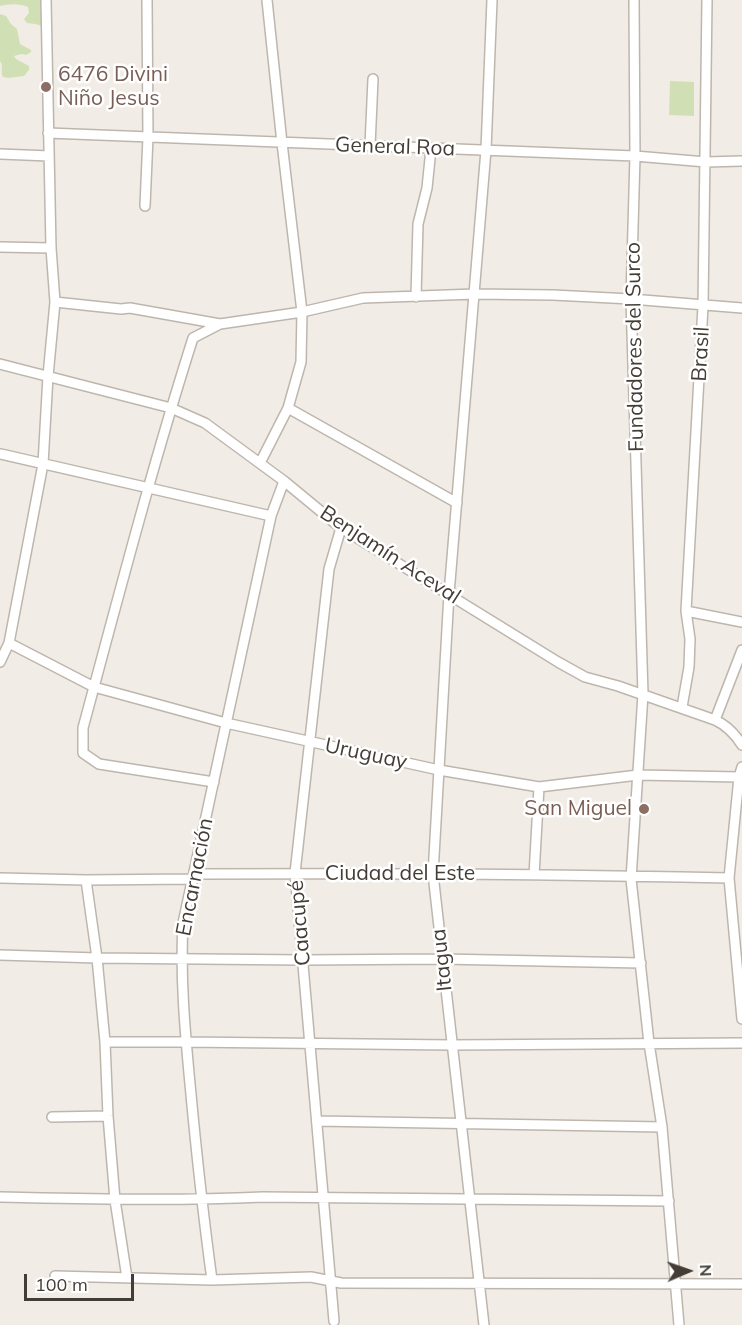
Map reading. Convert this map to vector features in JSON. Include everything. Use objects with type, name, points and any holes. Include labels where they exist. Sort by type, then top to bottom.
[{"type":"street","points":[[0,662],[9,643],[43,464],[55,302],[51,248],[46,0]]},
{"type":"street","points":[[145,206],[148,137],[147,0]]},
{"type":"street","points":[[261,463],[288,408],[301,362],[302,312],[267,0]]},
{"type":"street","name":"Itagua","points":[[484,1325],[433,874],[449,594],[486,150],[492,0]]},
{"type":"street","name":"Fundadores del Surco","points":[[634,0],[635,156],[632,299],[643,694],[631,876],[669,1201]]},
{"type":"street","name":"Brasil","points":[[682,707],[689,667],[690,639],[686,611],[704,306],[707,0]]},
{"type":"street","points":[[370,146],[373,79]]},
{"type":"street","name":"General Roa","points":[[48,133],[635,156],[706,162],[742,161]]},
{"type":"street","points":[[416,297],[418,224],[427,188],[431,148]]},
{"type":"street","points":[[0,154],[49,156]]},
{"type":"street","points":[[0,248],[51,248]]},
{"type":"street","points":[[193,338],[220,324],[302,312],[363,298],[475,294],[553,295],[742,308]]},
{"type":"street","points":[[55,302],[130,308],[220,324]]},
{"type":"street","points":[[190,318],[193,338],[148,488],[83,728],[83,753],[99,764],[214,782]]},
{"type":"street","name":"Benjamín Aceval","points":[[0,364],[171,408],[205,423],[261,463],[341,528],[558,662],[585,677],[643,694],[715,720],[723,724],[742,744]]},
{"type":"street","points":[[288,408],[457,502]]},
{"type":"street","points":[[1,454],[271,516]]},
{"type":"street","name":"Encarnación","points":[[212,1280],[201,1200],[186,1042],[181,949],[183,923],[271,516],[284,481]]},
{"type":"street","name":"Caacupé","points":[[334,1321],[296,873],[329,569],[341,528]]},
{"type":"street","points":[[686,611],[742,622]]},
{"type":"street","name":"Uruguay","points":[[9,643],[94,687],[226,723],[439,770],[539,788],[638,775],[741,772]]},
{"type":"street","points":[[715,720],[742,650]]},
{"type":"street","points":[[741,772],[729,878],[737,918],[742,1019]]},
{"type":"street","points":[[534,875],[539,788]]},
{"type":"street","name":"Ciudad del Este","points":[[0,878],[192,879],[200,874],[296,873],[729,878]]},
{"type":"street","points":[[86,880],[97,958],[105,1042],[108,1116],[116,1200],[128,1278]]},
{"type":"street","points":[[0,955],[641,963]]},
{"type":"street","points":[[105,1042],[452,1045],[742,1043]]},
{"type":"street","points":[[52,1117],[108,1116]]},
{"type":"street","points":[[317,1121],[662,1127]]},
{"type":"street","points":[[0,1197],[116,1200],[263,1197],[669,1201],[679,1325]]},
{"type":"street","points":[[55,1276],[212,1280],[311,1277],[341,1283],[742,1284]]},
{"type":"green space","points":[[0,0],[43,0],[43,26],[27,23],[24,19],[29,13],[28,7],[14,4],[0,6]]},
{"type":"green space","points":[[0,14],[6,16],[17,29],[20,44],[31,50],[26,55],[14,56],[29,66],[24,76],[9,78],[2,75]]},
{"type":"green space","points":[[670,81],[694,82],[694,116],[669,115]]},
{"type":"place","name":"6476 Divini Niño Jesus","points":[[46,87]]},
{"type":"place","name":"San Miguel","points":[[644,809]]}]
